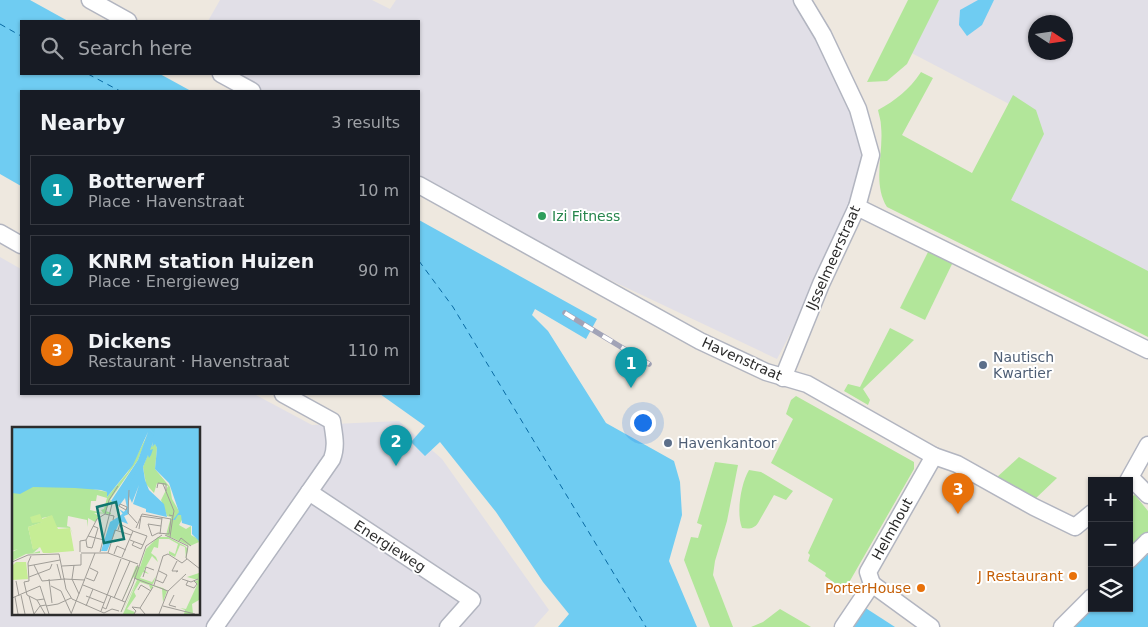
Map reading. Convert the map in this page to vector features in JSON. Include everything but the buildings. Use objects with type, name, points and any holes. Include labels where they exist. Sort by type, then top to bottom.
[{"type":"street","points":[[90,0],[126,20]]},
{"type":"street","name":"IJsselmeerstraat","points":[[782,378],[821,284],[857,206],[871,155],[858,109],[823,35],[802,0]]},
{"type":"street","points":[[223,75],[250,90]]},
{"type":"street","name":"Havenstraat","points":[[420,186],[700,340],[766,372],[807,384],[934,456],[957,464],[1034,507],[1075,527],[1088,516]]},
{"type":"street","points":[[857,206],[1148,350]]},
{"type":"street","points":[[0,233],[20,244]]},
{"type":"street","points":[[215,627],[332,459],[335,451],[332,421],[286,395]]},
{"type":"street","points":[[1132,477],[1148,445]]},
{"type":"street","name":"Helmhout","points":[[843,627],[872,584],[868,572],[934,456]]},
{"type":"street","points":[[1133,482],[1148,495]]},
{"type":"street","name":"Energieweg","points":[[309,492],[472,600],[448,627]]},
{"type":"street","points":[[1133,556],[1148,541]]},
{"type":"street","points":[[872,584],[932,627]]},
{"type":"street","points":[[1062,627],[1088,601]]},
{"type":"shaded area","points":[[220,0],[372,0],[390,9],[396,0],[802,0],[871,155],[857,207],[777,359],[477,217],[420,186],[420,90],[250,90],[223,75],[420,75],[420,20],[209,20]]},
{"type":"shaded area","points":[[924,0],[1148,0],[1148,289],[965,197],[1013,106],[900,47]]},
{"type":"shaded area","points":[[0,257],[20,268],[20,395],[256,395],[312,425],[399,421],[442,459],[549,610],[534,627],[0,627]]},
{"type":"green space","points":[[908,0],[939,0],[907,64],[887,81],[867,82]]},
{"type":"green space","points":[[921,72],[933,78],[902,135],[972,173],[1013,95],[1036,110],[1044,134],[1011,200],[1148,271],[1148,337],[887,207],[880,188],[879,178],[882,136],[878,110],[902,94]]},
{"type":"green space","points":[[929,250],[953,262],[925,320],[900,308]]},
{"type":"green space","points":[[890,328],[914,340],[863,389],[870,400],[868,405],[844,391],[848,384],[860,387]]},
{"type":"green space","points":[[796,396],[914,462],[914,469],[847,586],[836,584],[825,576],[826,573],[808,561],[810,555],[808,553],[833,499],[771,463],[793,419],[786,414],[791,400]]},
{"type":"green space","points":[[1019,457],[1057,478],[1034,500],[996,478]]},
{"type":"green space","points":[[715,462],[738,465],[727,521],[715,561],[713,575],[733,627],[710,627],[684,560],[691,537],[698,538],[702,525],[697,523]]},
{"type":"green space","points":[[749,470],[761,472],[793,491],[786,500],[774,495],[756,525],[742,528],[739,506],[744,482]]},
{"type":"green space","points":[[1135,495],[1148,511],[1148,533],[1133,548],[1133,522],[1133,496]]},
{"type":"green space","points":[[780,609],[811,627],[751,627],[763,622]]},
{"type":"water","points":[[0,0],[30,0],[66,20],[20,20],[20,75],[162,75],[189,90],[20,90],[20,185],[0,174]]},
{"type":"water","points":[[978,0],[994,0],[982,25],[967,36],[959,25],[960,10]]},
{"type":"water","points":[[420,221],[597,319],[586,339],[535,309],[532,315],[548,331],[606,423],[674,461],[680,482],[682,515],[669,561],[697,627],[558,627],[569,614],[543,582],[496,512],[440,442],[425,456],[411,442],[425,426],[381,395],[420,395]]},
{"type":"water","points":[[1148,554],[1148,627],[1071,627],[1088,612],[1133,612],[1133,568]]},
{"type":"water","points":[[864,607],[895,627],[851,627]]},
{"type":"ferry route","points":[[0,24],[20,35]]},
{"type":"ferry route","points":[[90,75],[118,90]]},
{"type":"ferry route","points":[[420,262],[453,307],[646,627]]},
{"type":"railway","points":[[565,313],[649,364]]},
{"type":"place","name":"Izi Fitness","points":[[542,216]]},
{"type":"place","name":"Nautisch Kwartier","points":[[983,365]]},
{"type":"place","name":"Botterwerf","points":[[631,388]]},
{"type":"place","name":"Havenkantoor","points":[[668,443]]},
{"type":"place","name":"KNRM station Huizen","points":[[396,466]]},
{"type":"place","name":"Dickens","points":[[958,514]]},
{"type":"place","name":"J Restaurant","points":[[1073,576]]},
{"type":"place","name":"PorterHouse","points":[[921,588]]}]
